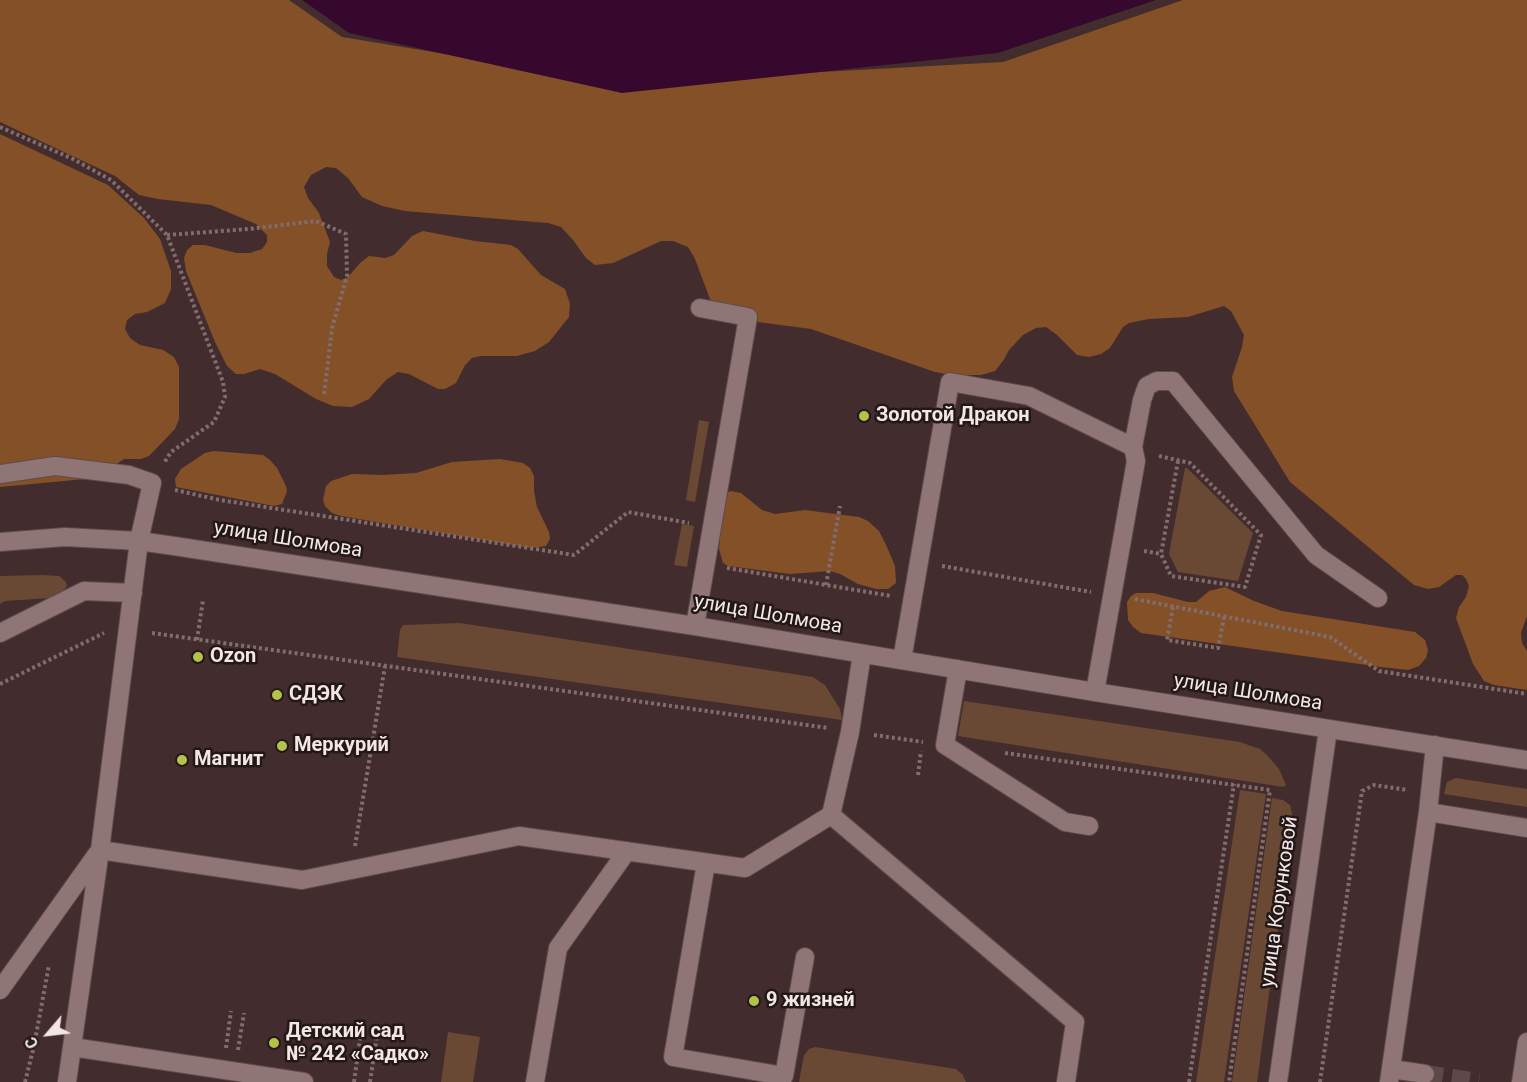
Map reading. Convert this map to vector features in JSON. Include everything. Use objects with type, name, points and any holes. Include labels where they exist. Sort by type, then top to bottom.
[{"type":"street","points":[[695,626],[748,317],[700,308]]},
{"type":"street","points":[[1095,692],[1136,461],[1133,447],[1142,400],[1147,386],[1157,381],[1173,381],[1316,555],[1378,598]]},
{"type":"street","points":[[902,660],[950,382],[1029,396],[1133,447]]},
{"type":"street","points":[[0,474],[55,466],[129,475],[152,483],[139,541],[100,850],[67,1082]]},
{"type":"street","name":"улица Шолмова","points":[[0,542],[65,537],[139,541],[695,626],[1527,760]]},
{"type":"street","points":[[0,633],[84,591],[133,593]]},
{"type":"street","points":[[100,850],[302,880],[519,836],[745,868],[831,815],[850,732],[862,654]]},
{"type":"street","points":[[957,669],[945,745],[1065,822],[1089,826]]},
{"type":"street","name":"улица Корунковой","points":[[1278,1082],[1328,729]]},
{"type":"street","points":[[1425,1074],[1390,1076],[1428,812],[1435,745]]},
{"type":"street","points":[[1428,812],[1527,828]]},
{"type":"street","points":[[831,815],[1075,1022],[1066,1082]]},
{"type":"street","points":[[0,990],[100,850]]},
{"type":"street","points":[[535,1082],[558,948],[627,851]]},
{"type":"street","points":[[706,863],[673,1057],[784,1076],[805,957]]},
{"type":"street","points":[[1521,1082],[1527,1042]]},
{"type":"street","points":[[72,1047],[304,1082]]},
{"type":"path","points":[[0,127],[73,159],[111,180],[167,235],[223,382],[225,397],[214,422],[171,452],[152,483],[220,500],[574,555],[628,513],[712,527]]},
{"type":"path","points":[[167,235],[249,230],[316,221],[346,234],[347,276],[332,328],[324,395]]},
{"type":"path","points":[[1133,447],[1190,464],[1261,535],[1245,587],[1171,576],[1161,554],[1178,461]]},
{"type":"path","points":[[1156,466],[1158,456]]},
{"type":"path","points":[[826,585],[840,506]]},
{"type":"path","points":[[1140,560],[1143,540]]},
{"type":"path","points":[[1142,551],[1161,554]]},
{"type":"path","points":[[920,562],[1111,595]]},
{"type":"path","points":[[706,564],[913,600]]},
{"type":"path","points":[[1135,589],[1133,599],[1330,637],[1379,671],[1527,694]]},
{"type":"path","points":[[197,640],[203,600]]},
{"type":"path","points":[[1173,607],[1167,640],[1218,648],[1224,616]]},
{"type":"path","points":[[128,629],[945,745]]},
{"type":"path","points":[[0,684],[110,630],[108,641]]},
{"type":"path","points":[[351,870],[385,666]]},
{"type":"path","points":[[918,775],[923,742]]},
{"type":"path","points":[[1003,753],[1270,790],[1229,1082]]},
{"type":"path","points":[[1190,1082],[1234,784]]},
{"type":"path","points":[[1320,1082],[1362,791],[1374,785],[1430,793]]},
{"type":"path","points":[[25,1082],[49,964]]},
{"type":"path","points":[[230,1071],[231,1011]]},
{"type":"path","points":[[230,1071],[244,1013]]},
{"type":"path","points":[[354,1082],[361,1032]]},
{"type":"path","points":[[370,1082],[377,1035]]},
{"type":"shaded area","points":[[0,0],[289,0],[342,37],[622,83],[1003,62],[1183,0],[1527,0],[1527,616],[1521,633],[1522,643],[1527,651],[1527,690],[1494,685],[1484,681],[1473,664],[1456,618],[1469,586],[1462,575],[1456,575],[1439,587],[1428,589],[1414,585],[1290,482],[1234,391],[1232,377],[1244,335],[1231,311],[1224,306],[1188,317],[1149,319],[1129,323],[1123,327],[1110,348],[1101,354],[1089,357],[1077,355],[1046,327],[1036,328],[1023,335],[1009,350],[995,371],[981,375],[952,375],[935,372],[811,329],[743,320],[717,308],[710,299],[688,247],[673,241],[661,241],[613,263],[595,265],[586,258],[561,227],[548,223],[405,211],[382,206],[362,197],[348,178],[336,168],[326,167],[311,175],[304,187],[308,198],[319,213],[330,242],[327,266],[334,277],[341,280],[348,277],[369,256],[385,258],[394,255],[412,236],[423,231],[511,245],[518,249],[541,275],[565,289],[570,304],[569,317],[549,342],[535,351],[517,356],[472,358],[465,365],[456,383],[445,389],[438,389],[409,374],[398,372],[386,380],[369,399],[352,407],[333,406],[316,399],[275,374],[260,369],[236,374],[227,366],[215,342],[186,271],[184,258],[187,250],[193,245],[205,245],[236,253],[250,253],[262,249],[267,242],[267,235],[256,224],[211,205],[139,195],[115,176],[0,122]]},
{"type":"shaded area","points":[[302,0],[1156,0],[998,53],[622,93],[349,33]]},
{"type":"shaded area","points":[[0,134],[108,185],[144,218],[160,239],[171,271],[171,289],[165,303],[147,312],[135,314],[127,320],[125,329],[130,338],[140,345],[163,350],[174,357],[179,367],[179,419],[175,429],[149,456],[141,459],[124,459],[96,478],[0,487]]},
{"type":"shaded area","points":[[699,420],[709,422],[695,502],[686,500]]},
{"type":"shaded area","points":[[214,451],[263,455],[270,460],[286,486],[287,491],[282,504],[274,506],[176,487],[175,479],[181,469],[205,453]]},
{"type":"shaded area","points":[[500,459],[523,463],[530,468],[534,476],[537,507],[549,532],[550,539],[546,546],[531,548],[341,516],[332,513],[323,500],[326,486],[331,481],[352,474],[416,473],[452,462]]},
{"type":"shaded area","points":[[1185,468],[1253,533],[1238,581],[1178,572],[1169,554]]},
{"type":"shaded area","points":[[731,491],[741,493],[762,510],[775,514],[805,510],[859,517],[868,521],[879,531],[887,547],[895,566],[896,583],[888,589],[876,589],[858,584],[830,571],[790,574],[728,566],[723,563],[719,549],[726,493]]},
{"type":"shaded area","points":[[682,524],[694,526],[687,567],[674,565]]},
{"type":"shaded area","points":[[0,576],[59,576],[65,581],[66,588],[49,598],[5,601],[0,604]]},
{"type":"shaded area","points":[[1225,587],[1282,611],[1415,632],[1425,640],[1428,650],[1426,658],[1419,666],[1408,670],[1381,667],[1141,633],[1128,620],[1127,602],[1136,593],[1153,593],[1196,602],[1209,591]]},
{"type":"shaded area","points":[[460,623],[813,677],[825,685],[840,709],[842,720],[397,657],[400,630],[403,625]]},
{"type":"shaded area","points":[[964,701],[1240,742],[1260,749],[1267,755],[1279,769],[1286,785],[1283,787],[958,736]]},
{"type":"shaded area","points":[[1456,778],[1527,789],[1527,807],[1444,794],[1447,782]]},
{"type":"shaded area","points":[[1240,790],[1266,794],[1224,1082],[1196,1082]]},
{"type":"shaded area","points":[[1272,798],[1283,800],[1290,805],[1293,818],[1257,1082],[1232,1082]]},
{"type":"shaded area","points":[[448,1032],[480,1037],[473,1082],[441,1082]]},
{"type":"shaded area","points":[[815,1047],[956,1069],[963,1075],[966,1082],[799,1082],[804,1055],[809,1049]]},
{"type":"tunnel","points":[[1425,1074],[1479,1082]]},
{"type":"place","name":"Золотой Дракон","points":[[864,416]]},
{"type":"place","name":"Ozon","points":[[198,657]]},
{"type":"place","name":"СДЭК","points":[[277,695]]},
{"type":"place","name":"Меркурий","points":[[282,746]]},
{"type":"place","name":"Магнит","points":[[182,760]]},
{"type":"place","name":"9 жизней","points":[[754,1001]]},
{"type":"place","name":"Детский сад № 242 «Садко»","points":[[274,1043]]}]
